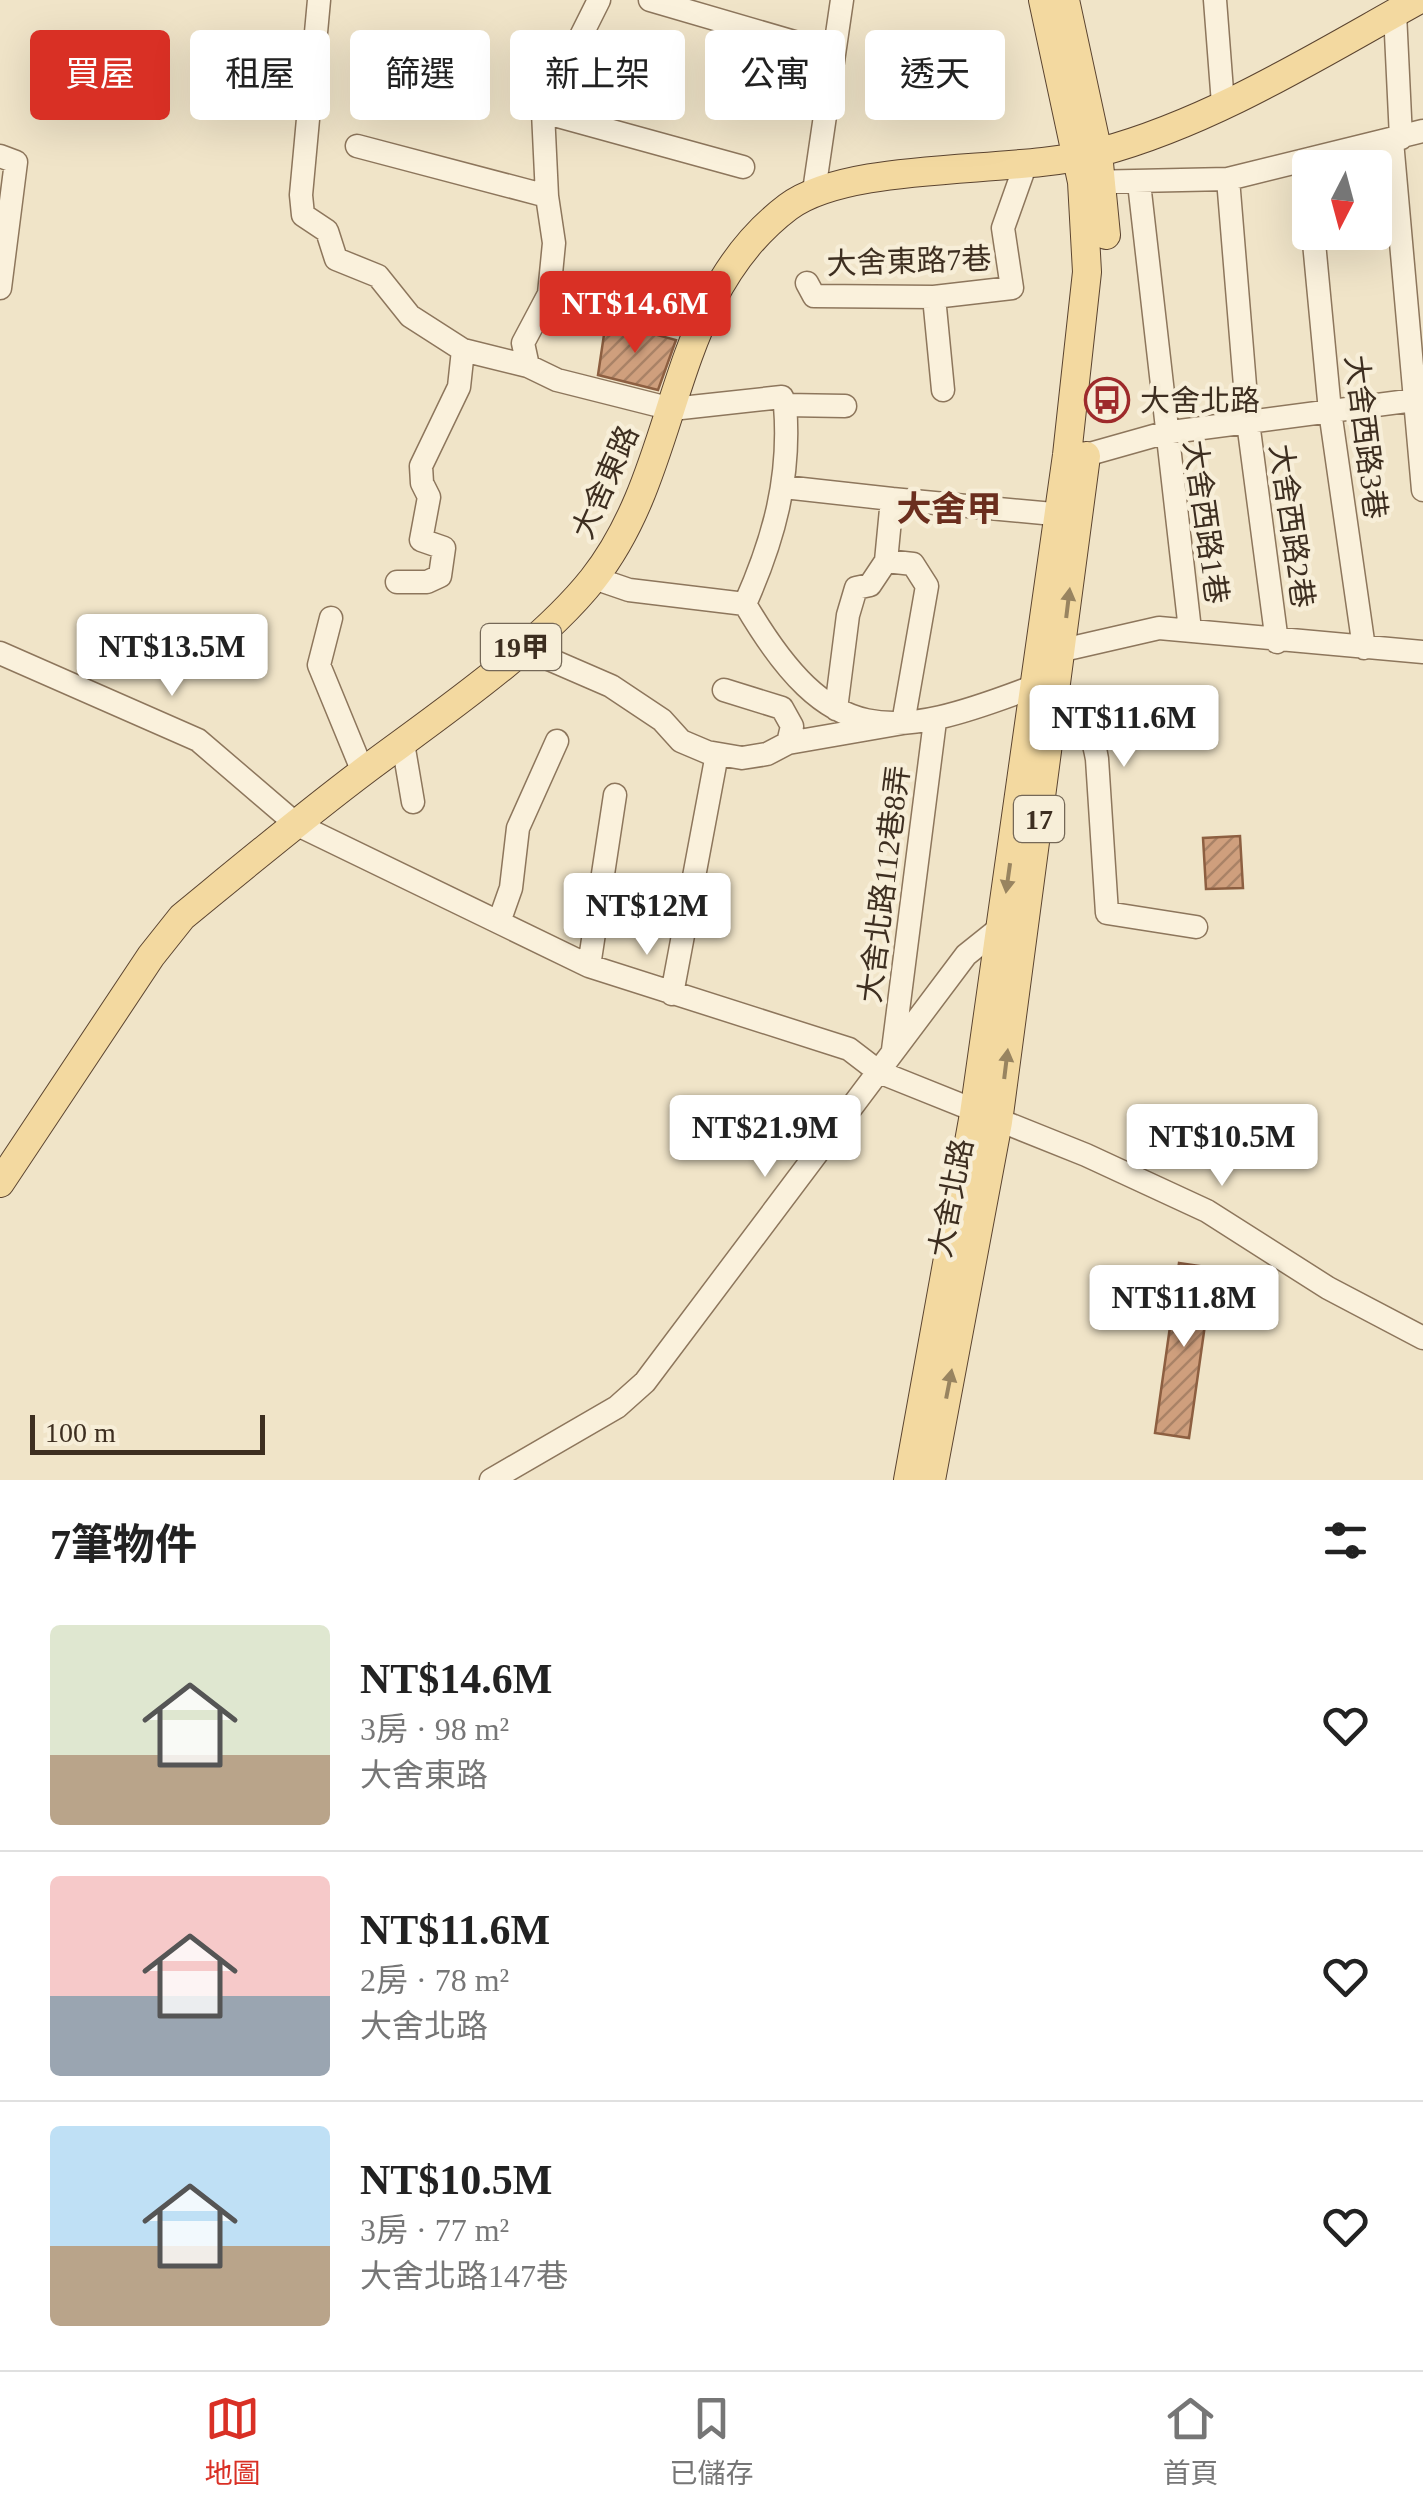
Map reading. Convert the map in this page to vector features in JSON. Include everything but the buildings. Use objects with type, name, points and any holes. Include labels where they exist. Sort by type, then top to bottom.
[{"type":"main road","name":"17","points":[[1043,0],[1090,169]]},
{"type":"main road","name":"17","points":[[1065,0],[1090,169]]},
{"type":"main road","name":"19甲","points":[[1090,169],[1223,104],[1406,6]]},
{"type":"main road","name":"大舍東路","points":[[0,1183],[165,936],[296,824],[521,647],[594,578],[622,539],[672,409],[699,322],[725,272],[752,237],[814,191],[864,179],[1025,166],[1090,169]]},
{"type":"main road","name":"大舍北路","points":[[931,1480],[986,1117],[1076,455],[1090,169]]},
{"type":"main road","name":"大舍北路","points":[[908,1480],[986,1117]]},
{"type":"street","points":[[319,0],[301,195],[303,216],[327,231],[336,260],[378,276],[410,316],[463,350],[528,366],[557,380],[672,409],[782,398],[784,487],[764,561],[745,604]]},
{"type":"street","points":[[585,30],[600,0]]},
{"type":"street","points":[[650,0],[753,30]]},
{"type":"street","points":[[836,30],[842,0]]},
{"type":"street","points":[[1214,0],[1223,104]]},
{"type":"street","points":[[1406,6],[1405,137],[1423,490]]},
{"type":"street","points":[[528,366],[524,343],[549,294],[554,244],[546,196],[543,120]]},
{"type":"street","points":[[572,120],[743,167]]},
{"type":"street","points":[[814,191],[823,120]]},
{"type":"street","points":[[1351,150],[1405,137]]},
{"type":"street","points":[[357,146],[546,196]]},
{"type":"street","points":[[0,156],[16,162],[0,288]]},
{"type":"street","points":[[1090,169],[1139,183],[1228,179],[1292,164]]},
{"type":"street","name":"大舍東路7巷","points":[[807,283],[814,296],[934,297],[1012,288],[1003,228],[1025,166]]},
{"type":"street","name":"大舍西路2巷","points":[[1228,179],[1248,422],[1277,642]]},
{"type":"street","name":"大舍西路1巷","points":[[1139,183],[1164,433],[1190,630]]},
{"type":"street","name":"大舍西路3巷","points":[[1315,250],[1330,411],[1364,648]]},
{"type":"street","points":[[934,297],[943,390]]},
{"type":"street","points":[[398,582],[427,582],[440,576],[444,548],[421,540],[429,498],[421,466],[459,387],[463,350]]},
{"type":"street","points":[[1076,455],[1164,433],[1417,400]]},
{"type":"street","points":[[785,405],[846,406]]},
{"type":"street","points":[[784,487],[1068,516]]},
{"type":"street","points":[[836,709],[848,615],[856,588],[870,585],[886,561],[892,499]]},
{"type":"street","points":[[886,561],[913,564],[927,586],[903,723]]},
{"type":"street","points":[[594,578],[629,590],[745,604]]},
{"type":"street","points":[[745,604],[796,681],[836,709],[861,719],[903,723]]},
{"type":"street","points":[[331,618],[318,665],[363,772]]},
{"type":"street","points":[[1051,650],[1127,633],[1190,630],[1277,642],[1423,652]]},
{"type":"street","points":[[521,647],[611,686],[662,720],[680,741],[742,758],[767,754],[790,734],[815,694]]},
{"type":"street","points":[[0,654],[198,740],[296,824],[590,966],[886,1063],[986,1117],[1208,1211],[1328,1288],[1423,1338]]},
{"type":"street","points":[[724,690],[782,708],[790,734]]},
{"type":"street","points":[[790,734],[935,721],[1046,692],[1077,710],[1093,734],[1107,914],[1196,928]]},
{"type":"street","name":"大舍北路112巷8弄","points":[[886,1063],[935,721]]},
{"type":"street","points":[[499,922],[511,888],[518,828],[557,741]]},
{"type":"street","points":[[403,742],[414,802]]},
{"type":"street","points":[[672,994],[717,754]]},
{"type":"street","points":[[590,966],[615,795]]},
{"type":"street","points":[[491,1480],[617,1406],[645,1382],[966,955],[1013,925]]},
{"type":"place","name":"大舍北路","points":[[1107,400]]},
{"type":"district","name":"大舍甲","points":[[949,509]]}]
